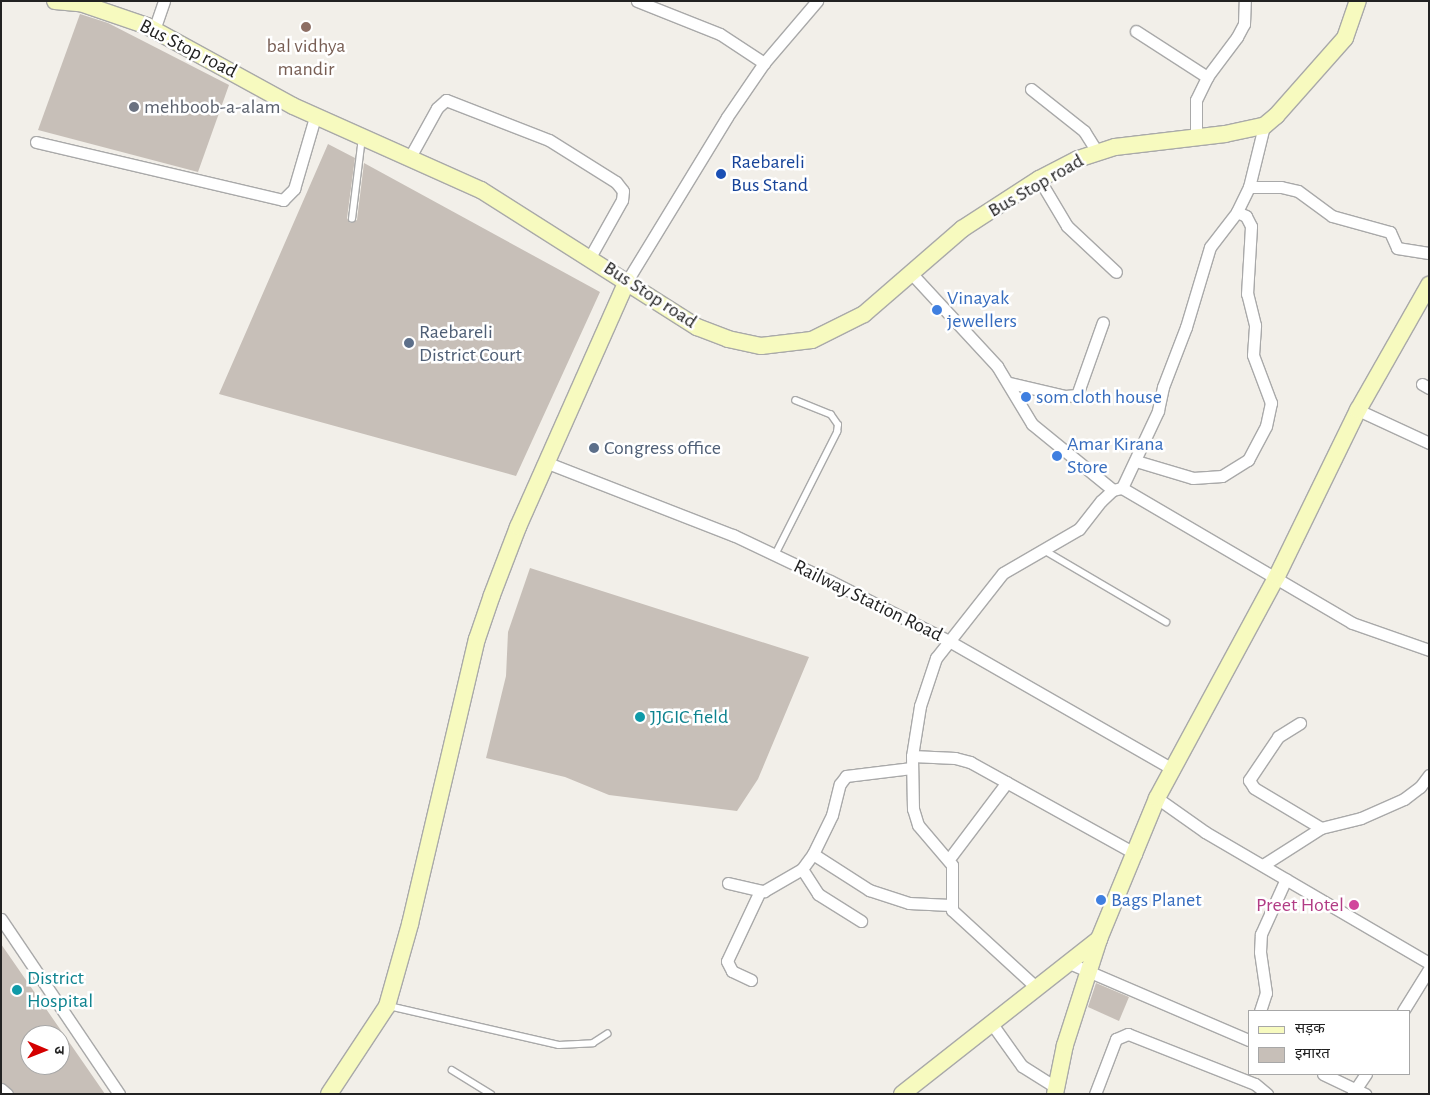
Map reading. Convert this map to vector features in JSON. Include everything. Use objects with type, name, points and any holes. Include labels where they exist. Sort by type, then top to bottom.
[{"type":"street","name":"Bus Stop road","points":[[55,1],[80,2],[154,30],[315,117],[481,190],[627,281],[649,300],[697,327],[728,339],[762,346],[778,346],[812,340],[836,330],[864,314],[962,229],[1039,179],[1097,152],[1264,126]]},
{"type":"street","points":[[154,30],[164,1]]},
{"type":"street","points":[[637,1],[720,34],[764,63]]},
{"type":"street","points":[[329,1094],[387,1006],[410,924],[477,639],[511,544],[627,281],[727,117],[764,63],[817,1]]},
{"type":"street","points":[[1196,137],[1196,100],[1207,77],[1238,37],[1244,24],[1245,1]]},
{"type":"street","points":[[1037,988],[956,916],[950,904],[954,875],[949,859],[918,825],[913,809],[912,756],[928,678],[936,658],[1003,573],[1079,529],[1118,489],[1136,461],[1158,411],[1165,380],[1189,319],[1210,247],[1237,212],[1248,186],[1264,126],[1276,116],[1344,38],[1358,1]]},
{"type":"street","points":[[1136,31],[1207,77]]},
{"type":"street","points":[[1031,89],[1084,131],[1097,152]]},
{"type":"street","points":[[410,158],[437,108],[446,100],[549,140],[616,182],[623,191],[622,200],[590,257]]},
{"type":"street","points":[[36,142],[283,200],[294,189],[315,117]]},
{"type":"street","points":[[1039,179],[1067,226],[1116,272]]},
{"type":"street","points":[[1248,186],[1281,187],[1298,191],[1332,216],[1390,232],[1397,248],[1429,253]]},
{"type":"street","points":[[1136,461],[1193,478],[1222,476],[1248,460],[1266,426],[1271,403],[1253,355],[1255,324],[1247,294],[1251,226],[1246,216],[1237,212]]},
{"type":"street","points":[[911,273],[988,355],[1010,384],[1032,424],[1118,489],[1277,576],[1352,623],[1429,650]]},
{"type":"street","points":[[992,1024],[1022,1066],[1056,1091],[1065,1045],[1099,940],[1136,854],[1157,798],[1174,770],[1277,576],[1358,410],[1429,285]]},
{"type":"street","points":[[1010,384],[1065,396],[1077,395],[1104,322]]},
{"type":"street","points":[[1358,410],[1429,443]]},
{"type":"street","name":"Railway Station Road","points":[[548,463],[733,535],[775,555],[949,642],[1174,770]]},
{"type":"street","points":[[1300,723],[1278,737],[1249,780],[1254,788],[1321,828]]},
{"type":"street","points":[[912,756],[956,758],[1007,782],[1136,854]]},
{"type":"street","points":[[728,883],[760,890],[772,888],[802,869],[813,854],[846,776],[912,768]]},
{"type":"street","points":[[1263,865],[1321,828],[1361,818],[1397,803],[1420,787],[1429,775]]},
{"type":"street","points":[[949,859],[1007,782]]},
{"type":"street","points":[[1157,798],[1286,879],[1429,963]]},
{"type":"street","points":[[813,854],[869,890],[909,903],[950,904]]},
{"type":"street","points":[[802,869],[818,894],[862,921]]},
{"type":"street","points":[[1260,1010],[1266,993],[1260,952],[1261,934],[1286,879]]},
{"type":"street","points":[[751,980],[732,971],[727,961],[760,890]]},
{"type":"street","points":[[1,919],[119,1094]]},
{"type":"street","points":[[903,1093],[1099,940]]},
{"type":"street","points":[[1069,963],[1247,1036]]},
{"type":"street","points":[[1404,1010],[1429,969]]},
{"type":"street","points":[[1095,1094],[1116,1039],[1128,1034],[1255,1084],[1267,1094]]},
{"type":"street","points":[[1325,1075],[1358,1092],[1366,1075]]},
{"type":"street","points":[[1,1090],[7,1094]]},
{"type":"lane","points":[[352,219],[362,138]]},
{"type":"lane","points":[[775,555],[837,432],[838,425],[830,414],[796,401]]},
{"type":"lane","points":[[1043,549],[1166,622]]},
{"type":"lane","points":[[387,1006],[559,1045],[593,1043],[607,1034]]},
{"type":"lane","points":[[452,1070],[491,1094]]},
{"type":"building","name":"mehboob-a-alam","points":[[80,14],[108,23],[229,85],[198,172],[38,130]]},
{"type":"building","name":"Raebareli District Court","points":[[328,144],[355,158],[347,218],[350,223],[357,220],[364,163],[600,292],[516,476],[219,394]]},
{"type":"building","name":"JJGIC field","points":[[530,568],[809,657],[758,779],[737,811],[609,795],[565,777],[486,758],[506,676],[508,632]]},
{"type":"building","name":"District Hospital","points":[[1,944],[57,1025],[20,1025],[20,1075],[70,1075],[70,1044],[105,1094],[14,1094],[1,1082]]},
{"type":"building","points":[[1096,983],[1129,997],[1119,1021],[1088,1007]]},
{"type":"place","name":"bal vidhya mandir","points":[[306,27]]},
{"type":"place","name":"mehboob-a-alam","points":[[134,107]]},
{"type":"place","name":"Raebareli Bus Stand","points":[[721,174]]},
{"type":"place","name":"Vinayak jewellers","points":[[937,310]]},
{"type":"place","name":"Raebareli District Court","points":[[409,343]]},
{"type":"place","name":"som cloth house","points":[[1026,397]]},
{"type":"place","name":"Congress office","points":[[594,448]]},
{"type":"place","name":"Amar Kirana Store","points":[[1057,456]]},
{"type":"place","name":"JJGIC field","points":[[640,717]]},
{"type":"place","name":"Bags Planet","points":[[1101,900]]},
{"type":"place","name":"Preet Hotel","points":[[1354,905]]},
{"type":"place","name":"District Hospital","points":[[17,990]]}]
